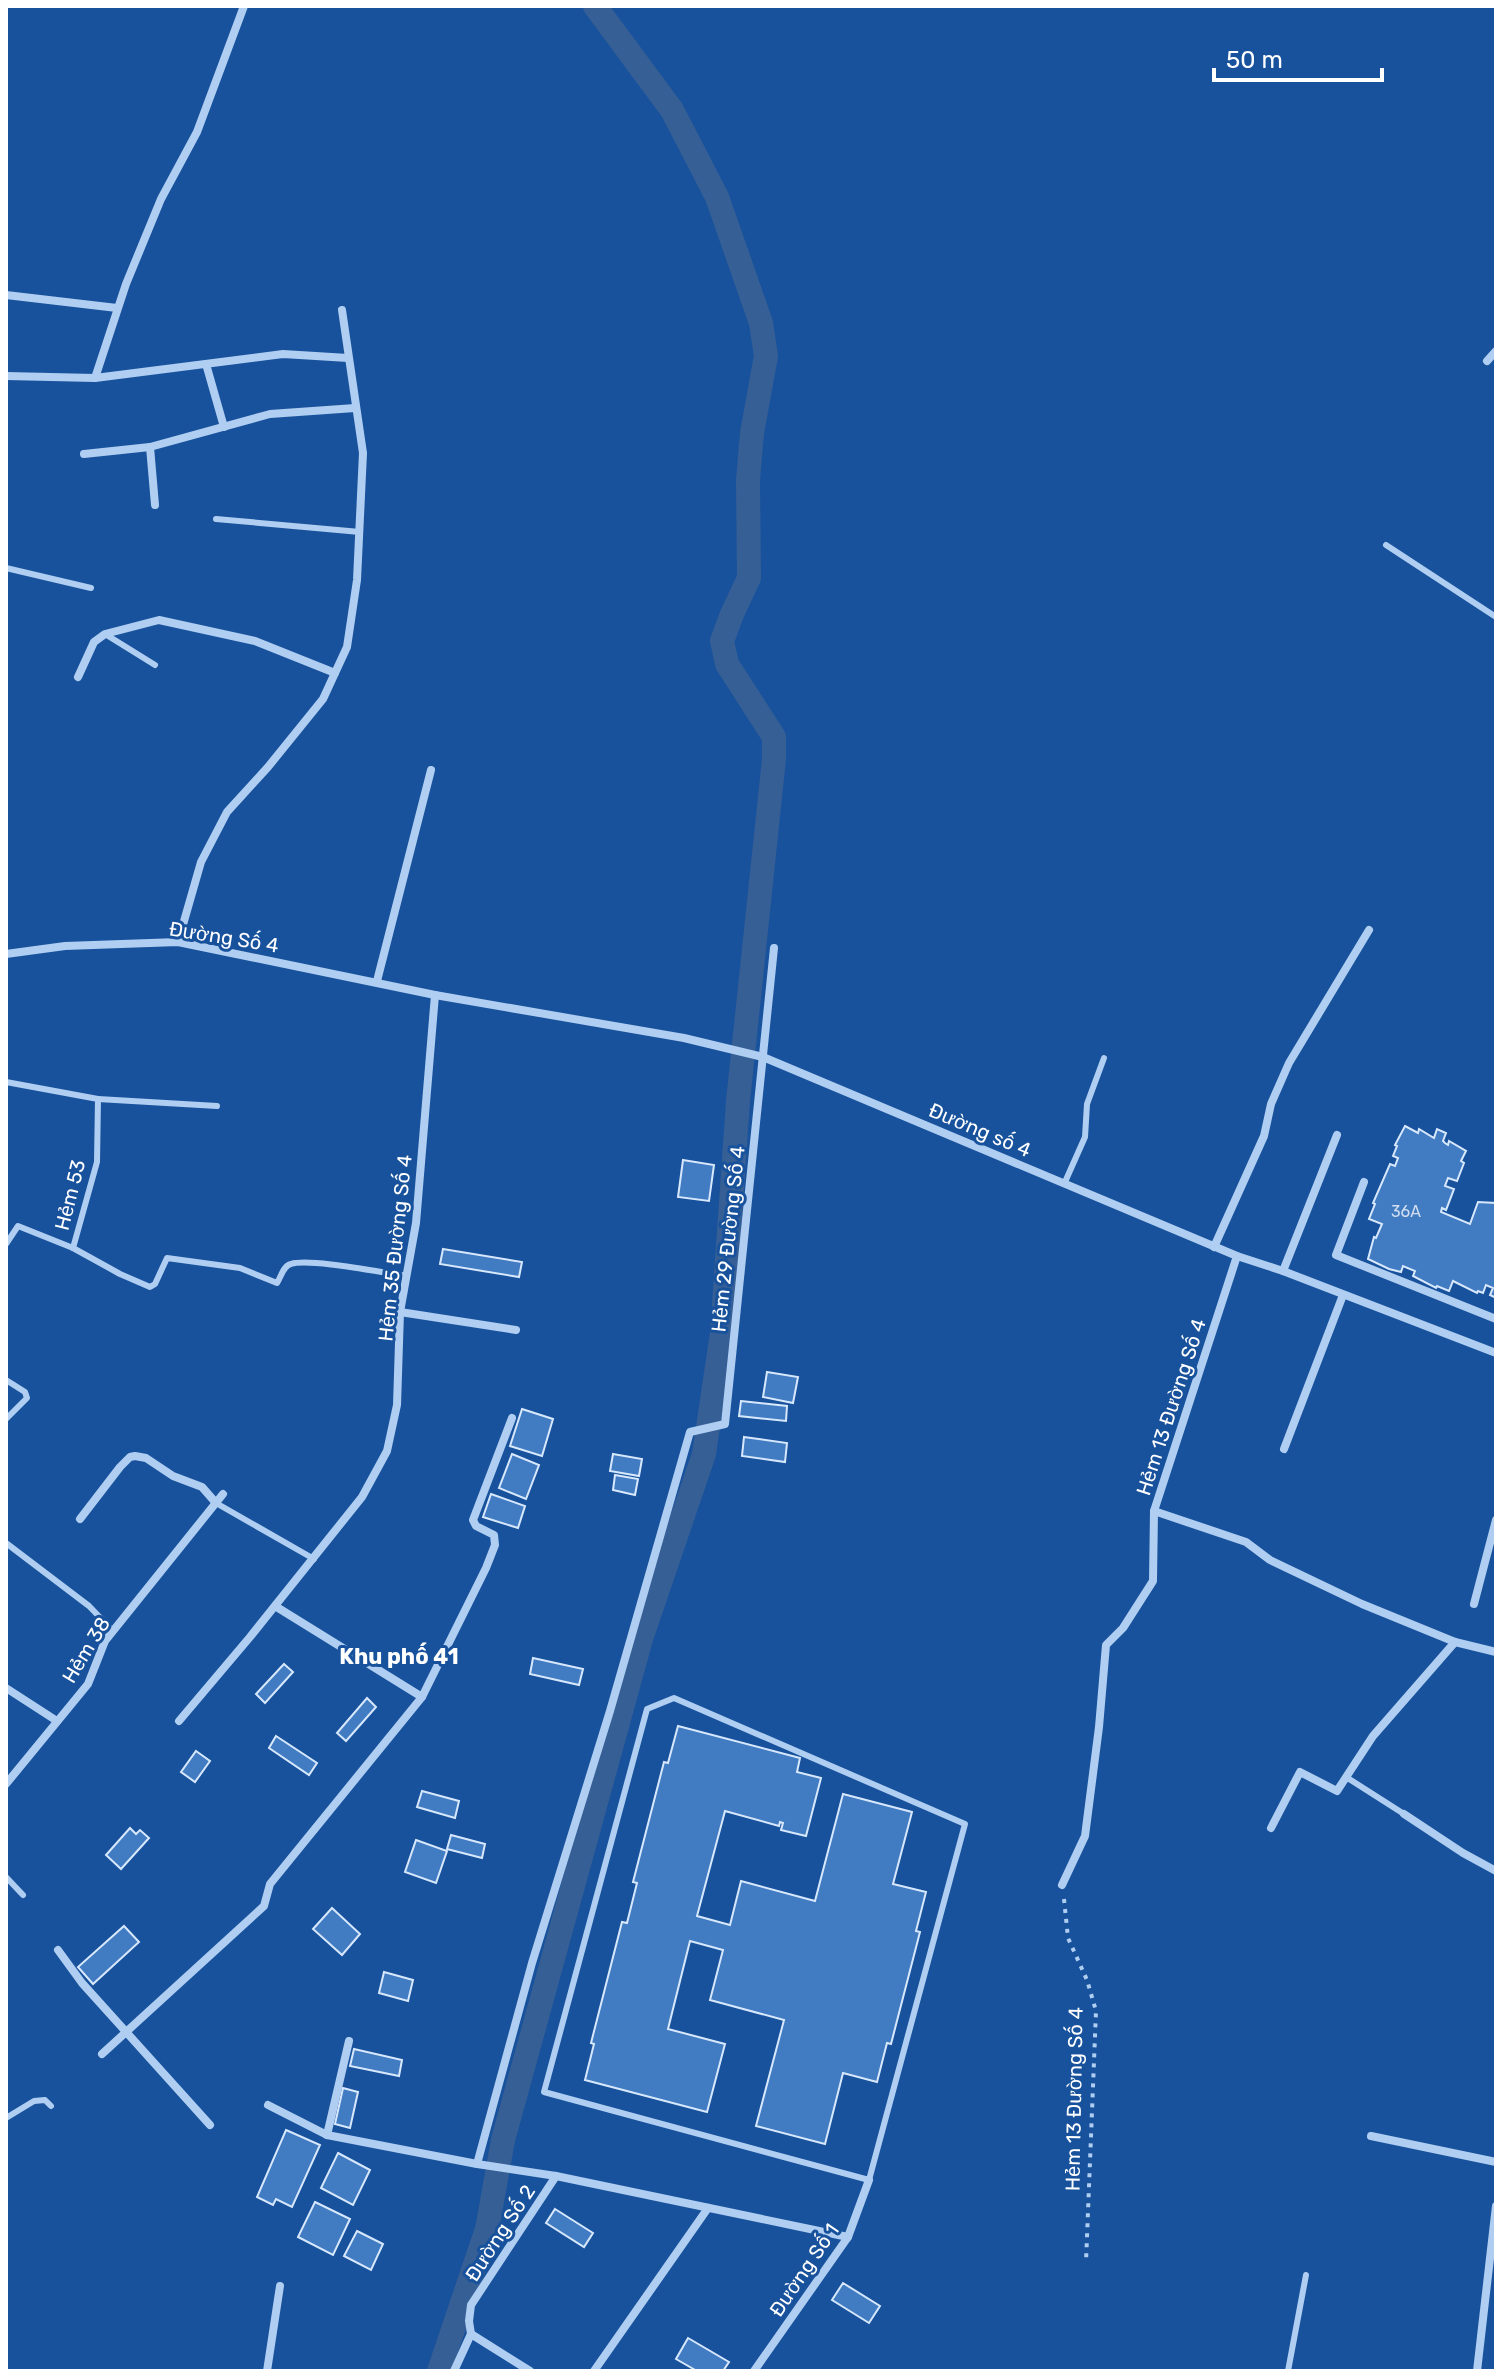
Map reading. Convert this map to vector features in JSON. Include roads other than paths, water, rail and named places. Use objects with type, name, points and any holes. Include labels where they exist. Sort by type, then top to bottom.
[{"type":"street","points":[[95,378],[117,308],[161,199],[197,132],[244,6]]},
{"type":"street","points":[[6,295],[117,308]]},
{"type":"street","points":[[178,942],[201,862],[227,812],[323,699],[347,647],[357,580],[363,453],[342,310]]},
{"type":"street","points":[[1487,361],[1496,351]]},
{"type":"street","points":[[6,376],[95,378],[283,354],[348,358]]},
{"type":"street","points":[[206,364],[224,427]]},
{"type":"street","points":[[84,454],[150,447],[270,414],[355,408]]},
{"type":"street","points":[[150,447],[155,505]]},
{"type":"street","points":[[78,677],[94,642],[105,634],[159,620],[255,641],[335,673]]},
{"type":"street","points":[[377,981],[431,770]]},
{"type":"street","points":[[1214,1247],[1264,1136],[1271,1104],[1289,1063],[1369,930]]},
{"type":"street","name":"Đường Số 4","points":[[6,954],[65,946],[178,942],[435,995]]},
{"type":"street","name":"Hẻm 29 Đường Số 4","points":[[477,2164],[532,1963],[615,1696],[690,1432],[725,1424],[774,948]]},
{"type":"street","name":"Đường số 4","points":[[435,995],[763,1057],[1214,1247],[1496,1353]]},
{"type":"street","name":"Hẻm 35 Đường Số 4","points":[[179,1721],[362,1497],[387,1451],[397,1405],[400,1312],[416,1223],[435,995]]},
{"type":"street","points":[[1283,1271],[1337,1135]]},
{"type":"street","points":[[1364,1182],[1336,1255],[1496,1319]]},
{"type":"street","name":"Hẻm 13 Đường Số 4","points":[[1062,1885],[1085,1836],[1106,1645],[1123,1628],[1153,1581],[1154,1511],[1237,1256]]},
{"type":"street","points":[[1284,1449],[1343,1295]]},
{"type":"street","points":[[400,1312],[516,1330]]},
{"type":"street","points":[[102,2054],[264,1906],[270,1884],[422,1697],[495,1545],[494,1535],[476,1526],[473,1520],[512,1418]]},
{"type":"street","points":[[80,1519],[120,1467],[135,1456],[146,1458],[173,1476],[202,1487],[216,1503]]},
{"type":"street","name":"Hẻm 38","points":[[6,1784],[88,1684],[105,1641],[223,1494]]},
{"type":"street","points":[[1154,1511],[1246,1542],[1283,1566],[1362,1604],[1455,1642],[1496,1652]]},
{"type":"street","points":[[1474,1604],[1496,1520]]},
{"type":"street","points":[[275,1606],[422,1697]]},
{"type":"street","points":[[1271,1828],[1300,1772],[1337,1791],[1373,1736],[1455,1642]]},
{"type":"street","points":[[6,1688],[57,1721]]},
{"type":"street","points":[[1404,1814],[1496,1871]]},
{"type":"street","points":[[58,1950],[76,1975],[210,2125]]},
{"type":"street","points":[[327,2135],[349,2041]]},
{"type":"street","points":[[268,2105],[327,2135],[556,2176],[848,2237]]},
{"type":"street","points":[[1371,2136],[1496,2162]]},
{"type":"street","name":"Đường Số 2","points":[[454,2371],[471,2334],[471,2305],[556,2176]]},
{"type":"street","name":"Đường Số 1","points":[[754,2371],[848,2237],[869,2180]]},
{"type":"street","points":[[1477,2371],[1496,2206]]},
{"type":"street","points":[[594,2371],[708,2208]]},
{"type":"street","points":[[267,2371],[280,2286]]},
{"type":"street","points":[[471,2334],[530,2371]]},
{"type":"lane","points":[[216,519],[360,532]]},
{"type":"lane","points":[[1386,545],[1496,617]]},
{"type":"lane","points":[[6,568],[91,588]]},
{"type":"lane","points":[[105,634],[155,665]]},
{"type":"lane","points":[[1065,1182],[1085,1137],[1087,1104],[1104,1058]]},
{"type":"lane","points":[[6,1082],[98,1099],[217,1106]]},
{"type":"lane","name":"Hẻm 53","points":[[73,1248],[97,1162],[98,1099]]},
{"type":"lane","points":[[6,1244],[18,1226],[73,1248],[150,1287],[155,1284],[167,1258],[240,1268],[277,1283],[285,1268],[292,1263],[314,1263],[407,1276]]},
{"type":"lane","points":[[6,1380],[25,1392],[27,1398],[6,1419]]},
{"type":"lane","points":[[216,1503],[314,1559]]},
{"type":"lane","points":[[6,1543],[89,1606],[113,1631]]},
{"type":"lane","points":[[674,1698],[965,1824],[869,2180],[544,2092],[647,1709],[674,1698]]},
{"type":"lane","points":[[1346,1777],[1404,1814]]},
{"type":"lane","points":[[6,1877],[23,1895]]},
{"type":"lane","points":[[6,2118],[34,2101],[45,2100],[51,2106]]},
{"type":"lane","points":[[1288,2371],[1306,2275]]},
{"type":"waterway","points":[[439,2371],[487,2229],[503,2140],[641,1639],[704,1454],[722,1333],[738,1101],[774,759],[774,737],[727,664],[722,641],[749,578],[748,480],[752,433],[766,356],[761,323],[717,197],[672,110],[595,6]]},
{"type":"district","name":"Khu phố 41","points":[[399,1656]]}]
